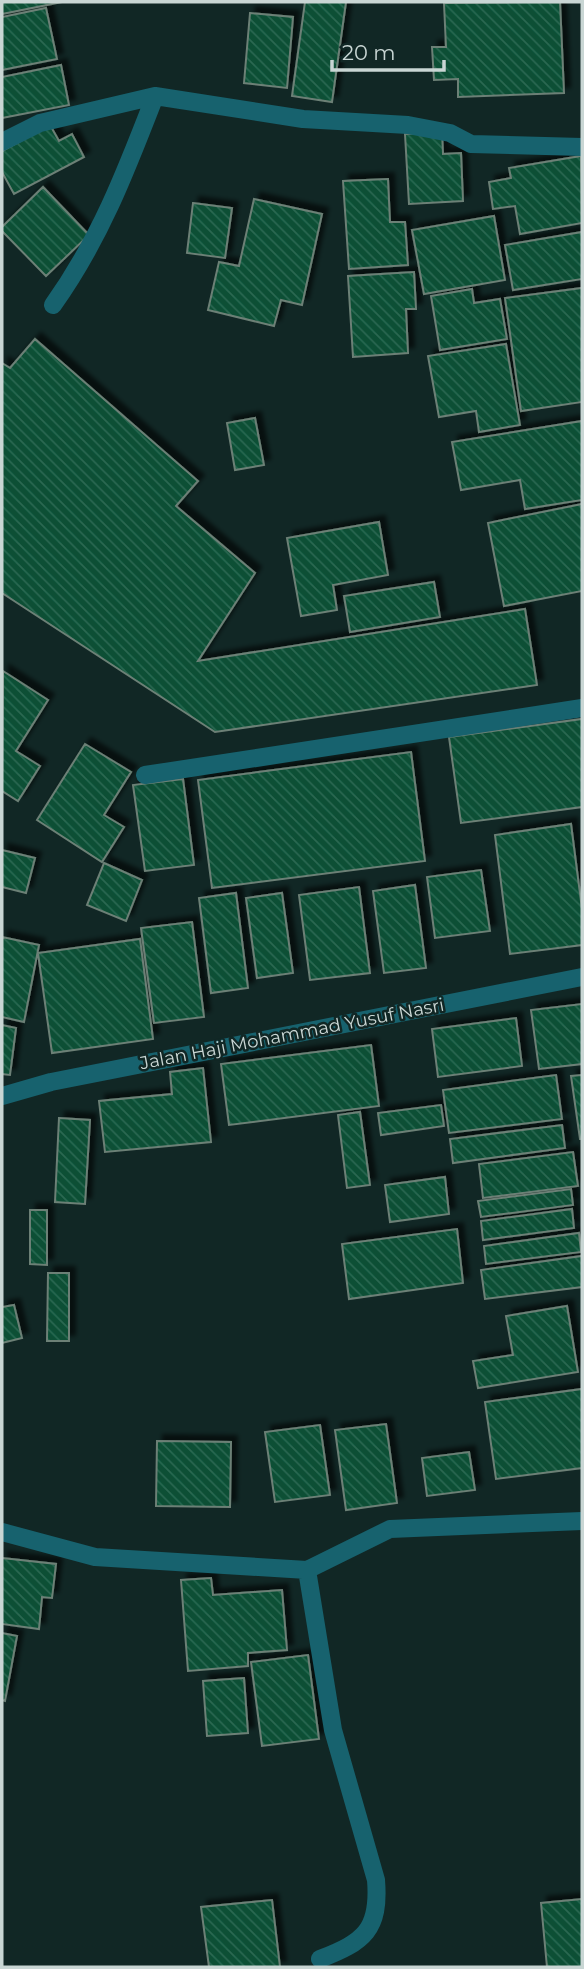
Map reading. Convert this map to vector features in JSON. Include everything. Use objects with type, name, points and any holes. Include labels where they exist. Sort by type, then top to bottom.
[{"type":"street","points":[[2,142],[40,123],[155,96],[303,119],[408,125],[450,133],[471,144],[582,147]]},
{"type":"street","points":[[53,305],[78,271],[112,207],[155,96]]},
{"type":"street","points":[[145,775],[582,708]]},
{"type":"street","name":"Jalan Haji Mohammad Yusuf Nasri","points":[[2,1096],[51,1082],[582,977]]},
{"type":"street","points":[[2,1532],[95,1557],[307,1570],[390,1529],[582,1521]]},
{"type":"street","points":[[307,1570],[333,1730],[376,1880],[377,1899],[372,1922],[355,1946],[320,1959]]},
{"type":"building","points":[[2,2],[62,2],[2,14]]},
{"type":"building","points":[[305,2],[346,2],[332,102],[292,96]]},
{"type":"building","points":[[560,2],[564,93],[458,97],[458,79],[434,80],[432,47],[446,47],[444,3]]},
{"type":"building","points":[[46,8],[57,59],[2,70],[2,17]]},
{"type":"building","points":[[250,13],[293,17],[287,88],[244,83]]},
{"type":"building","points":[[61,65],[69,105],[2,118],[2,77]]},
{"type":"building","points":[[50,125],[59,141],[72,134],[84,157],[14,194],[2,172],[2,151]]},
{"type":"building","points":[[442,132],[443,154],[461,153],[463,201],[409,204],[405,134]]},
{"type":"building","points":[[581,156],[582,223],[520,234],[515,206],[493,209],[489,182],[511,178],[509,168]]},
{"type":"building","points":[[388,179],[390,222],[405,222],[408,265],[349,269],[343,181]]},
{"type":"building","points":[[43,187],[89,235],[46,276],[2,231],[2,227]]},
{"type":"building","points":[[254,199],[322,214],[302,305],[281,300],[274,326],[208,310],[219,262],[239,266]]},
{"type":"building","points":[[193,203],[232,208],[225,258],[187,253]]},
{"type":"building","points":[[494,216],[505,280],[424,294],[412,230]]},
{"type":"building","points":[[582,232],[582,279],[513,290],[505,245]]},
{"type":"building","points":[[414,272],[416,309],[406,309],[408,353],[353,357],[348,276]]},
{"type":"building","points":[[582,288],[582,402],[521,411],[505,298]]},
{"type":"building","points":[[472,289],[474,303],[500,299],[507,339],[440,350],[431,296]]},
{"type":"building","points":[[35,339],[198,481],[176,506],[255,573],[198,661],[525,609],[537,685],[215,732],[2,593],[2,363],[10,368]]},
{"type":"building","points":[[506,344],[520,425],[479,432],[476,411],[439,417],[428,356]]},
{"type":"building","points":[[255,418],[264,465],[235,470],[227,423]]},
{"type":"building","points":[[582,421],[582,500],[525,509],[520,480],[461,490],[452,442]]},
{"type":"building","points":[[582,504],[582,591],[504,606],[488,523]]},
{"type":"building","points":[[379,522],[388,575],[333,585],[337,610],[301,616],[287,538]]},
{"type":"building","points":[[434,582],[440,617],[350,632],[344,596]]},
{"type":"building","points":[[3,671],[48,700],[16,751],[40,766],[18,801],[2,791]]},
{"type":"building","points":[[582,719],[582,807],[461,823],[449,737]]},
{"type":"building","points":[[85,744],[131,772],[104,815],[124,827],[102,862],[37,820]]},
{"type":"building","points":[[411,752],[425,861],[212,888],[198,780]]},
{"type":"building","points":[[183,779],[194,865],[145,871],[133,785]]},
{"type":"building","points":[[571,824],[582,909],[582,945],[510,954],[495,835]]},
{"type":"building","points":[[2,850],[35,858],[26,893],[2,887]]},
{"type":"building","points":[[104,863],[142,880],[126,921],[87,905]]},
{"type":"building","points":[[481,870],[490,931],[435,938],[427,877]]},
{"type":"building","points":[[415,885],[426,968],[384,973],[373,891]]},
{"type":"building","points":[[359,887],[370,973],[310,980],[299,895]]},
{"type":"building","points":[[236,893],[248,988],[211,993],[199,898]]},
{"type":"building","points":[[282,893],[293,973],[257,978],[246,898]]},
{"type":"building","points":[[192,922],[204,1017],[154,1023],[141,928]]},
{"type":"building","points":[[2,937],[39,945],[24,1022],[2,1017]]},
{"type":"building","points":[[140,939],[153,1039],[52,1053],[38,953]]},
{"type":"building","points":[[582,1004],[582,1064],[539,1069],[531,1010]]},
{"type":"building","points":[[516,1018],[522,1066],[438,1077],[432,1029]]},
{"type":"building","points":[[2,1025],[16,1028],[10,1075],[2,1074]]},
{"type":"building","points":[[371,1045],[379,1106],[229,1125],[221,1064]]},
{"type":"building","points":[[203,1068],[211,1142],[105,1152],[99,1101],[172,1094],[170,1072]]},
{"type":"building","points":[[556,1075],[562,1119],[449,1133],[443,1090]]},
{"type":"building","points":[[582,1075],[582,1139],[580,1139],[571,1076]]},
{"type":"building","points":[[441,1105],[444,1126],[381,1135],[378,1113]]},
{"type":"building","points":[[360,1112],[370,1185],[347,1188],[338,1115]]},
{"type":"building","points":[[59,1118],[90,1120],[85,1204],[55,1202]]},
{"type":"building","points":[[562,1125],[565,1148],[453,1163],[450,1139]]},
{"type":"building","points":[[573,1152],[578,1186],[483,1198],[479,1164]]},
{"type":"building","points":[[445,1177],[449,1214],[390,1222],[385,1185]]},
{"type":"building","points":[[571,1189],[573,1205],[481,1217],[478,1201]]},
{"type":"building","points":[[572,1209],[574,1228],[483,1240],[481,1221]]},
{"type":"building","points":[[30,1210],[47,1210],[47,1265],[30,1264]]},
{"type":"building","points":[[457,1229],[463,1283],[349,1299],[342,1244]]},
{"type":"building","points":[[579,1233],[581,1252],[486,1264],[484,1246]]},
{"type":"building","points":[[582,1256],[582,1287],[485,1299],[481,1270]]},
{"type":"building","points":[[48,1273],[69,1273],[69,1341],[47,1341]]},
{"type":"building","points":[[14,1305],[22,1338],[2,1343],[2,1307]]},
{"type":"building","points":[[567,1306],[578,1372],[478,1388],[473,1361],[513,1355],[506,1316]]},
{"type":"building","points":[[582,1389],[582,1468],[496,1479],[485,1402]]},
{"type":"building","points":[[386,1424],[397,1503],[346,1510],[335,1430]]},
{"type":"building","points":[[320,1425],[330,1495],[275,1502],[265,1432]]},
{"type":"building","points":[[157,1441],[231,1442],[230,1507],[156,1506]]},
{"type":"building","points":[[469,1452],[475,1490],[427,1496],[422,1458]]},
{"type":"building","points":[[2,1558],[56,1564],[52,1598],[42,1597],[39,1629],[2,1624]]},
{"type":"building","points":[[211,1578],[213,1595],[282,1590],[287,1650],[248,1653],[248,1666],[188,1671],[181,1580]]},
{"type":"building","points":[[2,1633],[17,1636],[5,1701],[2,1700]]},
{"type":"building","points":[[308,1655],[319,1739],[262,1746],[251,1662]]},
{"type":"building","points":[[244,1678],[248,1733],[207,1736],[203,1681]]},
{"type":"building","points":[[582,1899],[582,1967],[547,1967],[541,1903]]},
{"type":"building","points":[[272,1900],[280,1967],[209,1967],[201,1907]]}]
